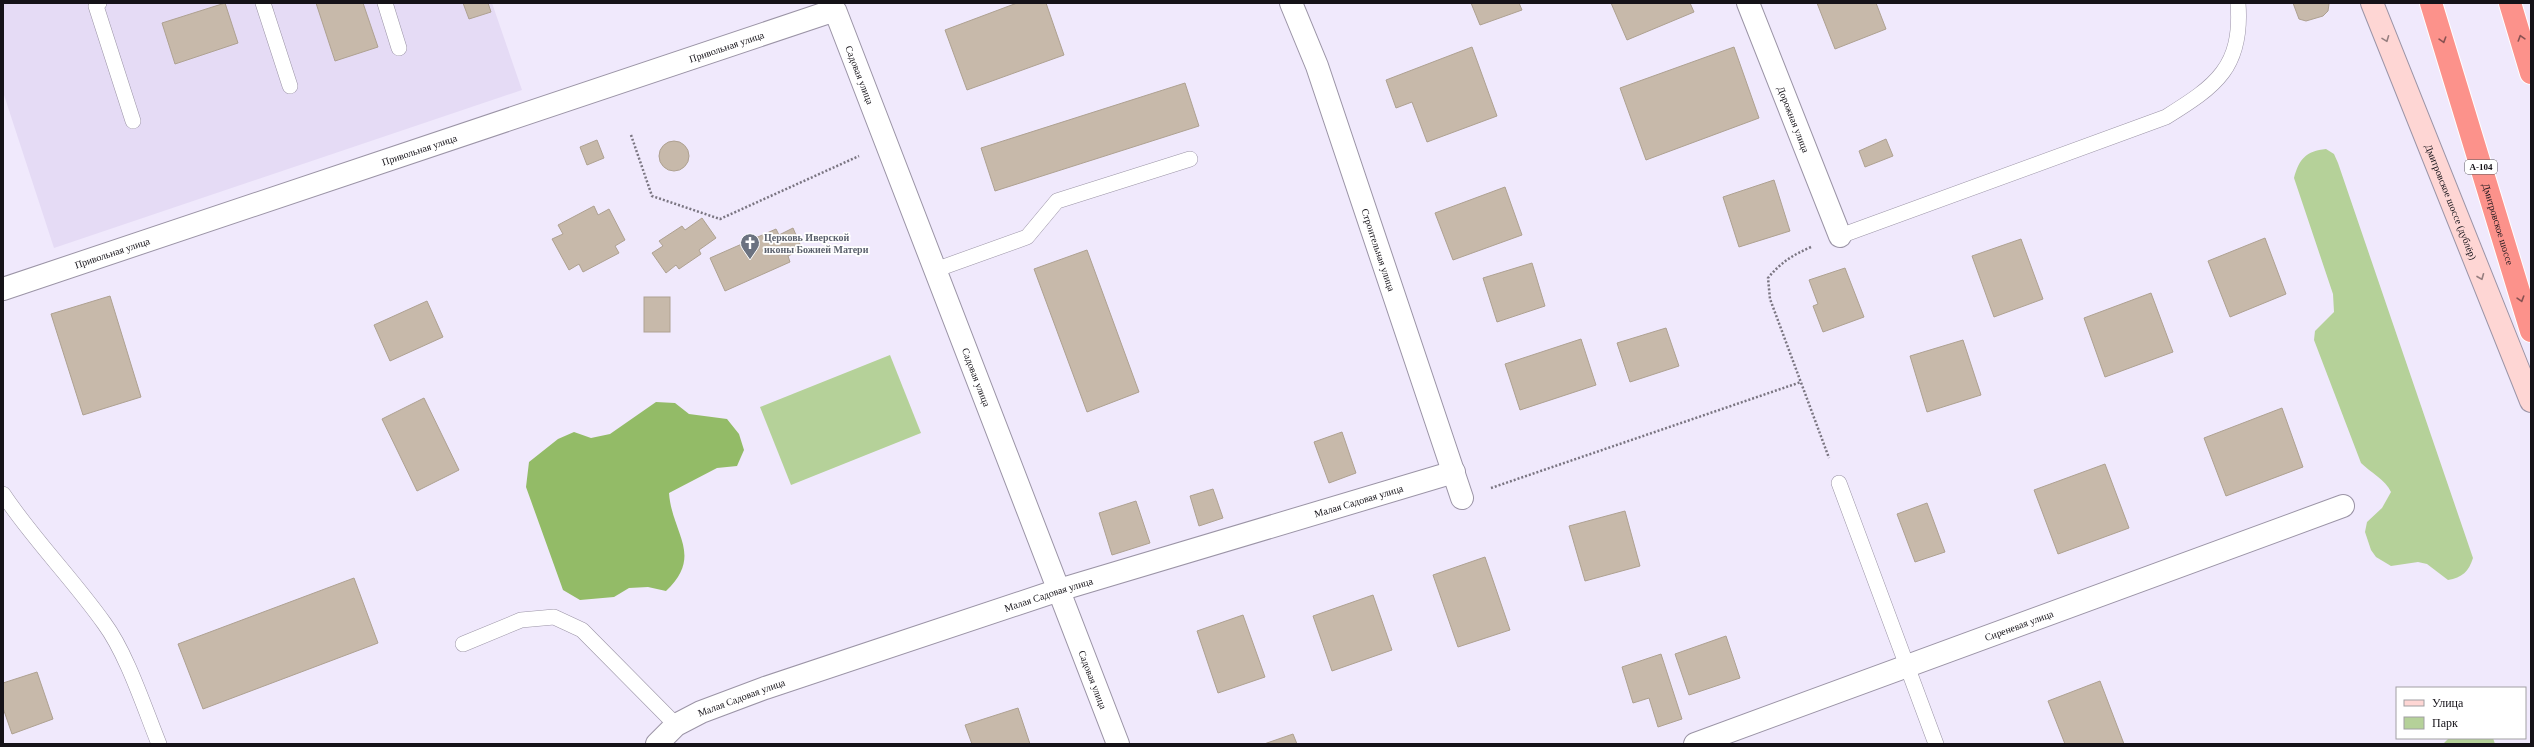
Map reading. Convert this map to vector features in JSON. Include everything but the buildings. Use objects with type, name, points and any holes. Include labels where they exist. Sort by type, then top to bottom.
[{"type":"highway","name":"Дмитровское шоссе","points":[[2431,3],[2531,331]]},
{"type":"highway","points":[[2510,3],[2531,73]]},
{"type":"main road","name":"Дмитровское шоссе (дублёр)","points":[[2372,3],[2531,401]]},
{"type":"street","name":"Строительная улица","points":[[1291,3],[1317,66],[1462,498]]},
{"type":"street","name":"Дорожная улица","points":[[1748,3],[1840,236]]},
{"type":"street","name":"Садовая улица","points":[[835,6],[886,143],[1118,744]]},
{"type":"street","name":"Привольная улица","points":[[3,289],[835,6]]},
{"type":"street","name":"Малая Садовая улица","points":[[657,744],[676,725],[700,712],[765,688],[1059,590],[1454,472]]},
{"type":"street","name":"Сиреневая улица","points":[[1695,744],[2343,506]]},
{"type":"lane","points":[[99,3],[96,6],[133,121]]},
{"type":"lane","points":[[263,3],[290,86]]},
{"type":"lane","points":[[385,3],[399,48]]},
{"type":"lane","points":[[1840,236],[2166,117],[2204,93],[2229,66],[2240,28],[2238,3]]},
{"type":"lane","points":[[936,270],[1027,236],[1057,201],[1190,159]]},
{"type":"lane","points":[[1839,483],[1936,744]]},
{"type":"lane","points":[[3,494],[16,514],[105,624],[122,655],[159,744]]},
{"type":"lane","points":[[463,644],[521,620],[554,617],[582,630],[676,725]]},
{"type":"path","points":[[631,135],[652,196],[720,219],[886,143]]},
{"type":"path","points":[[1839,483],[1770,299],[1768,278],[1778,265],[1793,254],[1840,236]]},
{"type":"path","points":[[1462,498],[1800,382]]},
{"type":"shaded area","points":[[3,3],[492,3],[522,90],[54,248],[3,92]]},
{"type":"green space","points":[[2326,149],[2334,154],[2338,163],[2473,558],[2467,570],[2457,578],[2448,580],[2427,564],[2418,562],[2391,566],[2376,557],[2371,550],[2365,532],[2367,522],[2382,508],[2391,492],[2382,480],[2361,463],[2314,340],[2315,331],[2334,312],[2333,294],[2294,178],[2298,166],[2304,157],[2313,152]]},
{"type":"green space","points":[[890,355],[921,433],[791,485],[760,407]]},
{"type":"green space","points":[[656,402],[675,403],[689,414],[727,419],[739,434],[744,450],[737,466],[717,468],[669,493],[671,508],[683,544],[684,555],[683,566],[677,578],[666,591],[648,587],[629,588],[614,597],[580,600],[563,590],[526,487],[529,462],[558,439],[574,432],[591,438],[610,434]]},
{"type":"green space","points":[[2448,739],[2493,739],[2495,744],[2443,744]]},
{"type":"place","name":"Церковь Иверской иконы Божией Матери","points":[[750,260]]}]
